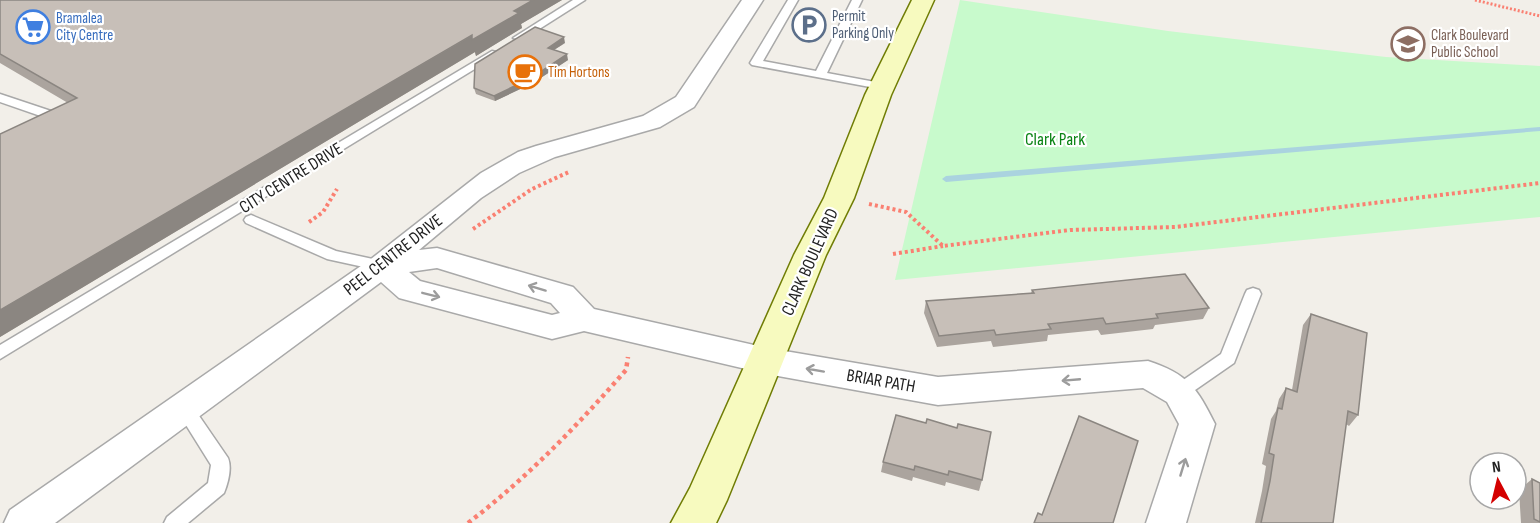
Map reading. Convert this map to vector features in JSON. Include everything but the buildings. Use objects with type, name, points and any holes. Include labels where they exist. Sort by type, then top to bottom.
[{"type":"street","name":"PEEL CENTRE DRIVE","points":[[24,523],[381,266],[429,226],[492,179],[526,158],[653,120],[675,110],[687,100],[753,0]]},
{"type":"street","name":"CLARK BOULEVARD","points":[[693,523],[706,500],[810,255],[839,198],[882,87],[922,0]]},
{"type":"street","points":[[381,266],[437,258],[562,295],[584,319]]},
{"type":"street","name":"BRIAR PATH","points":[[381,266],[410,290],[552,327],[584,319],[632,328],[766,361],[938,391],[1148,374],[1179,392]]},
{"type":"street","points":[[1166,523],[1197,424],[1179,392]]},
{"type":"lane","name":"CITY CENTRE DRIVE","points":[[0,353],[580,0]]},
{"type":"lane","points":[[793,0],[756,63],[882,87]]},
{"type":"lane","points":[[820,75],[857,0]]},
{"type":"lane","points":[[0,98],[64,120]]},
{"type":"lane","points":[[251,220],[332,255],[381,266]]},
{"type":"lane","points":[[1179,392],[1228,358],[1253,294]]},
{"type":"lane","points":[[174,523],[217,487],[221,464],[185,409]]},
{"type":"path","points":[[1475,0],[1540,16]]},
{"type":"path","points":[[427,260],[532,189],[574,170]]},
{"type":"path","points":[[893,254],[1070,230],[1175,227],[1540,183]]},
{"type":"path","points":[[289,236],[323,212],[337,189]]},
{"type":"path","points":[[839,198],[906,212],[943,246]]},
{"type":"path","points":[[468,523],[501,499],[564,441],[626,370],[632,328]]},
{"type":"green space","name":"Clark Park","points":[[960,0],[1168,31],[1386,57],[1540,66],[1540,217],[895,280]]},
{"type":"waterway","points":[[946,179],[1540,129]]},
{"type":"place","name":"Permit Parking Only","points":[[809,25]]},
{"type":"place","name":"Bramalea City Centre","points":[[33,27]]},
{"type":"place","name":"Clark Boulevard Public School","points":[[1408,44]]},
{"type":"place","name":"Tim Hortons","points":[[525,72]]}]
